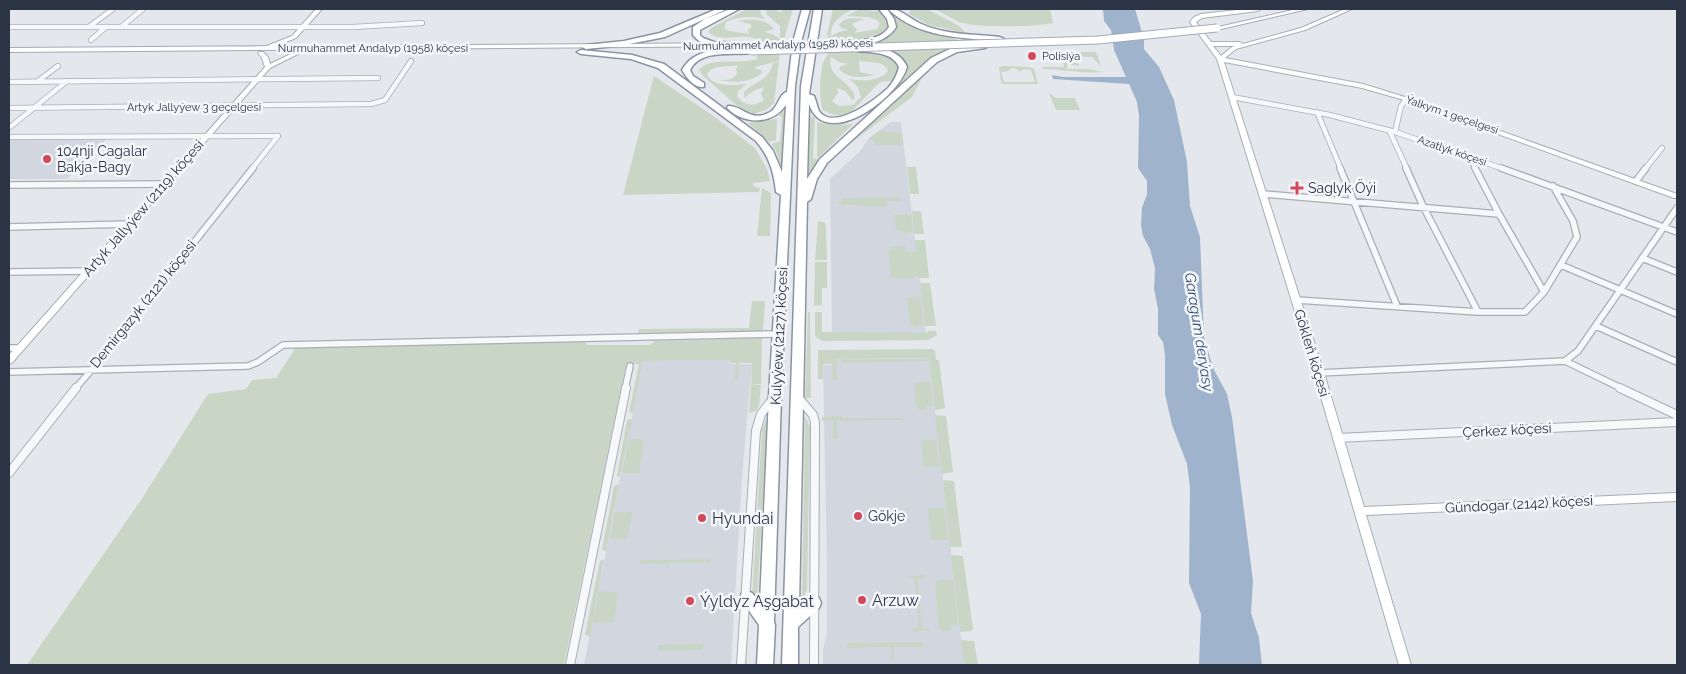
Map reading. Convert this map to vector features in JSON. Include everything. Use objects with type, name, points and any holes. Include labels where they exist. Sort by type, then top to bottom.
[{"type":"highway","points":[[582,49],[662,35],[723,9]]},
{"type":"highway","points":[[735,9],[700,26],[695,31],[697,38],[711,44],[752,48]]},
{"type":"highway","name":"Kulyýew (2127) köçesi","points":[[765,665],[768,625],[775,396],[791,86],[802,15],[806,9]]},
{"type":"highway","points":[[817,14],[823,9]]},
{"type":"highway","points":[[844,46],[874,40],[887,35],[892,29],[893,24],[890,16],[883,9]]},
{"type":"highway","points":[[892,9],[918,25],[939,33],[1000,41]]},
{"type":"highway","name":"Kulyýew (2127) köçesi","points":[[790,665],[805,86],[817,14]]},
{"type":"highway","points":[[805,86],[810,93],[811,109],[814,113],[821,118],[832,120],[847,119],[863,112],[938,57],[962,49],[1000,41]]},
{"type":"highway","points":[[801,218],[812,179],[822,161],[897,88],[903,69],[896,58],[878,51],[844,46]]},
{"type":"highway","points":[[752,48],[704,55],[690,63],[686,70],[690,77],[738,113],[752,118],[768,117],[780,110],[787,91],[791,86]]},
{"type":"highway","points":[[582,49],[632,58],[660,66],[759,138],[768,148],[776,163],[785,214]]},
{"type":"highway","points":[[747,598],[768,625]]},
{"type":"highway","points":[[791,624],[814,603]]},
{"type":"main road","name":"Nurmuhammet Andalyp (1958) köçesi","points":[[1215,26],[1288,9]]},
{"type":"main road","name":"Nurmuhammet Andalyp (1958) köçesi","points":[[9,50],[298,51],[752,48],[1098,40],[1215,26],[1306,9]]},
{"type":"main road","name":"Nurmuhammet Andalyp (1958) köçesi","points":[[9,55],[264,51]]},
{"type":"street","points":[[90,27],[113,9]]},
{"type":"street","points":[[121,26],[143,9]]},
{"type":"street","points":[[298,51],[294,43],[294,37],[320,9]]},
{"type":"street","points":[[1258,9],[1196,18],[1193,22],[1220,59],[1234,48],[1303,29],[1349,9]]},
{"type":"street","points":[[9,27],[304,27],[422,23]]},
{"type":"street","points":[[91,40],[106,27]]},
{"type":"street","name":"Nurmuhammet Andalyp (1958) köçesi","points":[[264,51],[294,37]]},
{"type":"street","points":[[1208,44],[1246,44]]},
{"type":"street","points":[[264,51],[268,67]]},
{"type":"street","name":"Nurmuhammet Andalyp (1958) köçesi","points":[[268,67],[298,51]]},
{"type":"street","name":"Gökleň köçesi","points":[[1220,59],[1319,373],[1406,665]]},
{"type":"street","name":"Ýalkym 1 geçelgesi","points":[[1220,59],[1363,86],[1406,99],[1677,196]]},
{"type":"street","name":"Artyk Jallyýew 3 geçelgesi","points":[[9,108],[367,105],[380,103],[385,100],[411,61]]},
{"type":"street","points":[[38,82],[58,66]]},
{"type":"street","name":"Artyk Jallyýew (2119) köçesi","points":[[9,361],[268,67]]},
{"type":"street","points":[[9,82],[378,78]]},
{"type":"street","points":[[9,128],[67,81]]},
{"type":"street","name":"Azatlyk köçesi","points":[[1232,97],[1317,112],[1392,131],[1469,156],[1677,232]]},
{"type":"street","points":[[1406,99],[1401,106],[1392,131],[1423,206],[1478,312]]},
{"type":"street","points":[[1317,112],[1397,306]]},
{"type":"street","points":[[9,137],[207,136]]},
{"type":"street","name":"Demirgazyk (2121) köçesi","points":[[9,473],[278,136],[207,136]]},
{"type":"street","points":[[1636,181],[1662,148]]},
{"type":"street","points":[[1469,156],[1499,214],[1544,292]]},
{"type":"street","points":[[9,185],[164,184]]},
{"type":"street","points":[[1296,300],[1478,312],[1525,312],[1544,292],[1578,237],[1574,220],[1553,186]]},
{"type":"street","points":[[1263,194],[1423,206],[1499,214]]},
{"type":"street","points":[[1565,361],[1578,351],[1677,208]]},
{"type":"street","points":[[9,227],[129,224]]},
{"type":"street","points":[[1642,258],[1677,272]]},
{"type":"street","points":[[1561,265],[1677,314]]},
{"type":"street","points":[[9,272],[88,271]]},
{"type":"street","points":[[1596,326],[1677,362]]},
{"type":"street","points":[[9,372],[248,366],[260,361],[276,348],[283,345],[778,334]]},
{"type":"street","points":[[9,348],[20,348]]},
{"type":"street","points":[[1319,373],[1565,361],[1677,415]]},
{"type":"street","points":[[570,665],[630,366]]},
{"type":"street","points":[[796,395],[813,414],[815,422],[814,665]]},
{"type":"street","points":[[742,665],[756,431],[761,414],[775,396]]},
{"type":"street","name":"Çerkez köçesi","points":[[1337,438],[1677,422]]},
{"type":"street","name":"Gündogar (2142) köçesi","points":[[1360,511],[1677,497]]},
{"type":"shaded area","points":[[891,122],[901,122],[926,333],[832,332],[830,179],[861,150],[869,138]]},
{"type":"shaded area","name":"104nji Cagalar Bakja-Bagy","points":[[107,139],[67,179],[9,179],[9,140]]},
{"type":"shaded area","points":[[929,358],[964,665],[823,665],[823,650],[827,633],[827,562],[823,365],[836,365],[836,359]]},
{"type":"shaded area","points":[[731,360],[731,364],[752,364],[742,477],[731,665],[584,665],[643,361]]},
{"type":"green space","points":[[747,9],[760,9],[765,19],[750,17],[736,19],[726,22],[724,28],[729,31],[749,34],[748,30],[751,24],[738,21],[762,21],[771,25],[774,29],[764,32],[780,39],[779,61],[755,67],[761,70],[762,73],[747,80],[730,82],[719,80],[727,80],[734,77],[739,65],[717,67],[709,71],[707,75],[710,79],[720,84],[747,84],[738,91],[737,96],[746,104],[757,104],[764,100],[761,94],[764,87],[755,90],[744,98],[744,92],[769,73],[773,63],[779,62],[774,103],[766,110],[753,114],[742,110],[703,76],[699,70],[710,63],[757,59],[756,56],[759,55],[764,44],[758,39],[751,37],[722,38],[709,33],[709,30],[713,27]]},
{"type":"green space","points":[[766,9],[774,9],[782,13],[782,9],[793,9],[784,39],[780,38],[780,26],[767,15]]},
{"type":"green space","points":[[833,9],[854,9],[841,16],[835,22],[832,26],[831,36],[848,30],[841,28],[839,25],[841,22],[850,19],[864,19],[853,23],[853,26],[857,29],[855,33],[877,29],[880,24],[877,20],[868,17],[847,16],[860,9],[875,11],[888,9],[922,30],[956,39],[960,47],[942,52],[928,59],[930,68],[924,74],[912,97],[840,151],[830,161],[828,160],[910,86],[890,81],[880,82],[849,114],[836,115],[823,110],[820,95],[821,70],[831,47],[827,35]],"holes":[[[831,57],[847,64],[839,69],[851,76],[874,75],[860,72],[859,61],[883,65],[888,71],[885,75],[875,79],[849,79],[858,87],[861,97],[853,105],[839,106],[832,101],[838,93],[837,88],[845,91],[853,101],[855,96],[848,86],[835,74],[830,64]]]},
{"type":"green space","points":[[910,9],[927,9],[959,26],[966,33],[929,25],[909,14]]},
{"type":"green space","points":[[935,9],[1050,9],[1053,23],[1006,26],[967,24],[959,22]]},
{"type":"green space","points":[[1062,52],[1096,52],[1101,66],[1092,57],[1066,56],[1066,60],[1079,64],[1079,66],[1067,64],[1067,69],[1090,69],[1102,72],[1043,69],[1042,67],[1064,67]]},
{"type":"green space","points":[[999,67],[1030,67],[1034,69],[1038,84],[1003,84]],"holes":[[[1012,68],[1020,72],[1023,69],[1031,70],[1035,82],[1004,82],[1001,72]]]},
{"type":"green space","points":[[654,76],[712,115],[755,148],[767,169],[770,181],[753,183],[754,187],[760,188],[759,192],[623,195]]},
{"type":"green space","points":[[1049,93],[1056,98],[1075,98],[1080,110],[1056,110]]},
{"type":"green space","points":[[786,109],[783,167],[781,167],[777,153],[771,144],[780,141],[782,118],[779,115]]},
{"type":"green space","points":[[809,116],[815,118],[813,158],[820,160],[808,174]]},
{"type":"green space","points":[[777,119],[776,140],[769,142],[748,123]]},
{"type":"green space","points":[[817,122],[833,125],[853,124],[817,157]]},
{"type":"green space","points":[[880,131],[901,133],[903,145],[877,145],[870,138]]},
{"type":"green space","points":[[907,167],[916,167],[919,194],[910,194]]},
{"type":"green space","points":[[762,188],[771,193],[770,236],[757,236]]},
{"type":"green space","points":[[900,197],[900,201],[886,201],[886,207],[838,204],[838,202],[842,201],[842,198]]},
{"type":"green space","points":[[912,211],[921,211],[924,234],[914,234]]},
{"type":"green space","points":[[894,215],[911,215],[913,232],[908,232],[906,235],[896,230]]},
{"type":"green space","points":[[818,221],[824,222],[826,225],[827,260],[815,260]]},
{"type":"green space","points":[[915,240],[925,240],[929,278],[914,276],[914,278],[886,278],[891,277],[888,252],[884,251],[892,250],[891,246],[905,246],[906,252],[916,252]]},
{"type":"green space","points":[[815,262],[827,262],[827,288],[822,288],[822,305],[814,306]]},
{"type":"green space","points":[[920,283],[930,283],[936,326],[925,326]]},
{"type":"green space","points":[[920,297],[923,324],[918,324],[919,327],[910,325],[907,298]]},
{"type":"green space","points":[[752,301],[765,301],[763,331],[638,333],[639,329],[749,328]]},
{"type":"green space","points":[[808,312],[810,312],[811,398],[805,398]]},
{"type":"green space","points":[[815,312],[822,312],[822,332],[927,333],[927,331],[936,331],[937,335],[928,340],[822,341],[815,336]]},
{"type":"green space","points":[[762,338],[761,384],[751,385],[752,363],[739,363],[738,380],[734,380],[736,363],[731,363],[731,360],[643,361],[633,413],[629,412],[639,364],[626,364],[564,665],[27,665],[141,500],[208,394],[246,389],[252,380],[276,378],[296,347],[585,342],[587,345],[649,345],[656,341]]},
{"type":"green space","points":[[933,349],[936,360],[939,360],[945,408],[935,410],[929,358],[836,359],[837,380],[833,380],[832,364],[823,364],[823,379],[818,379],[818,350]]},
{"type":"green space","points":[[928,359],[928,361],[842,363],[842,360]]},
{"type":"green space","points":[[918,382],[931,382],[933,406],[926,406],[927,410],[920,410],[916,406],[914,385]]},
{"type":"green space","points":[[751,385],[761,385],[759,406],[756,411],[749,413]]},
{"type":"green space","points":[[935,415],[946,416],[953,472],[942,474]]},
{"type":"green space","points":[[841,416],[842,418],[902,418],[902,420],[837,421],[837,439],[833,439],[833,421],[822,421],[822,417]]},
{"type":"green space","points":[[805,417],[810,426],[807,590],[802,600]]},
{"type":"green space","points":[[632,419],[620,477],[617,476],[627,420]]},
{"type":"green space","points":[[766,419],[757,602],[752,598],[762,430]]},
{"type":"green space","points":[[629,439],[641,439],[644,441],[639,473],[622,473]]},
{"type":"green space","points":[[921,440],[936,440],[939,467],[924,467]]},
{"type":"green space","points":[[943,480],[954,481],[962,547],[950,547]]},
{"type":"green space","points":[[619,484],[606,551],[602,550],[614,486]]},
{"type":"green space","points":[[928,508],[944,508],[948,540],[931,540]]},
{"type":"green space","points":[[615,512],[632,512],[627,539],[610,539]]},
{"type":"green space","points":[[951,555],[963,556],[973,629],[971,631],[960,632]]},
{"type":"green space","points":[[604,559],[590,637],[585,634],[600,561]]},
{"type":"green space","points":[[710,559],[710,563],[669,563],[668,568],[666,568],[666,563],[640,564],[641,560]]},
{"type":"green space","points":[[924,575],[925,578],[918,579],[922,628],[930,630],[928,632],[925,630],[914,632],[912,629],[919,628],[915,579],[908,577]]},
{"type":"green space","points":[[939,580],[953,580],[958,625],[950,625],[951,631],[942,631],[939,627],[935,584]]},
{"type":"green space","points":[[599,591],[618,592],[614,622],[593,623]]},
{"type":"green space","points":[[961,640],[974,641],[978,665],[964,665]]},
{"type":"green space","points":[[923,642],[923,647],[894,647],[894,662],[892,662],[891,647],[847,648],[847,643]]},
{"type":"green space","points":[[703,644],[702,650],[658,651],[658,645]]},
{"type":"water","name":"Garagum derýasy","points":[[1103,9],[1135,9],[1144,39],[1144,49],[1159,67],[1174,100],[1187,162],[1190,206],[1200,237],[1204,337],[1213,368],[1227,394],[1232,417],[1253,581],[1251,613],[1259,638],[1262,665],[1199,665],[1201,614],[1189,583],[1190,487],[1187,464],[1172,425],[1165,394],[1165,355],[1163,342],[1158,335],[1158,309],[1154,289],[1155,268],[1150,249],[1143,236],[1141,225],[1142,208],[1147,194],[1147,181],[1138,168],[1139,116],[1137,102],[1129,84],[1053,79],[1052,75],[1063,77],[1126,77],[1114,50],[1111,30],[1104,21]]},
{"type":"place","name":"Polisiýa","points":[[1032,56]]},
{"type":"place","name":"104nji Cagalar Bakja-Bagy","points":[[47,159]]},
{"type":"place","name":"Saglyk Öýi","points":[[1297,188]]},
{"type":"place","name":"Gökje","points":[[858,516]]},
{"type":"place","name":"Hyundai","points":[[702,518]]},
{"type":"place","name":"Arzuw","points":[[862,600]]},
{"type":"place","name":"Ýyldyz Aşgabat","points":[[690,601]]}]
